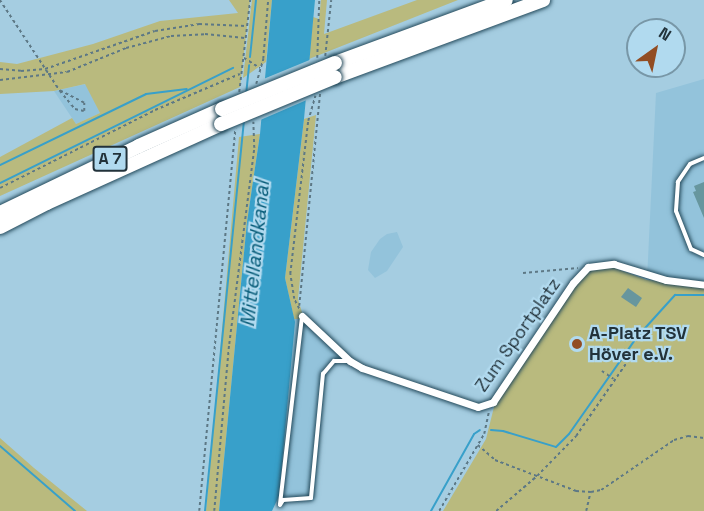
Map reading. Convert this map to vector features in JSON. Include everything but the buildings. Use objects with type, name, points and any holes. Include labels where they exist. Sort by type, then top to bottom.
[{"type":"highway","name":"A 7","points":[[0,213],[139,146],[330,62],[506,0]]},
{"type":"highway","name":"A 7","points":[[0,227],[110,173],[221,124],[335,77],[543,0]]},
{"type":"street","points":[[588,267],[614,264],[666,280],[704,285]]},
{"type":"street","name":"Zum Sportplatz","points":[[302,316],[350,361],[376,373],[470,405],[486,406],[493,402],[576,278],[588,267]]},
{"type":"lane","points":[[704,158],[690,164],[678,182],[676,211],[691,249],[704,255]]},
{"type":"lane","points":[[302,316],[280,505],[284,500],[311,498],[323,374],[334,361],[350,361]]},
{"type":"path","points":[[0,0],[60,91],[75,109],[84,111],[85,104],[60,91]]},
{"type":"path","points":[[238,98],[250,0]]},
{"type":"path","points":[[256,80],[260,68],[268,0]]},
{"type":"path","points":[[317,61],[319,0]]},
{"type":"path","points":[[330,62],[326,44],[331,0]]},
{"type":"path","points":[[0,69],[21,71],[45,69],[155,31],[199,24],[247,27]]},
{"type":"path","points":[[0,80],[67,72],[126,48],[171,36],[205,34],[246,38]]},
{"type":"path","points":[[317,44],[326,44]]},
{"type":"path","points":[[244,57],[260,68]]},
{"type":"path","points":[[0,188],[155,110],[241,73]]},
{"type":"path","points":[[315,95],[308,121],[290,274],[294,299],[299,308],[319,101]]},
{"type":"path","points":[[199,511],[236,120]]},
{"type":"path","points":[[214,511],[229,344],[255,148],[252,124]]},
{"type":"path","points":[[523,273],[588,267]]},
{"type":"path","points":[[496,511],[537,476],[576,436],[634,352]]},
{"type":"path","points":[[602,371],[615,380]]},
{"type":"path","points":[[439,511],[478,445],[493,402]]},
{"type":"path","points":[[478,445],[495,460],[576,491],[591,492],[601,490],[674,440],[688,436],[704,438]]},
{"type":"path","points":[[586,511],[591,492]]},
{"type":"shaded area","points":[[704,79],[704,283],[647,280],[656,93]]},
{"type":"shaded area","points":[[86,84],[100,113],[76,124],[54,91]]},
{"type":"shaded area","points":[[397,232],[403,247],[387,271],[375,278],[368,270],[371,252],[380,239],[387,234]]},
{"type":"shaded area","points":[[294,319],[304,319],[341,355],[326,374],[314,501],[276,502],[279,495]]},
{"type":"green space","points":[[229,0],[250,0],[240,87],[0,196],[0,157],[72,118],[76,124],[100,113],[85,84],[54,91],[0,94],[0,62],[17,64],[93,44],[160,21],[238,13]]},
{"type":"green space","points":[[252,0],[272,0],[266,62],[243,78]]},
{"type":"green space","points":[[321,0],[327,0],[324,34],[417,0],[458,0],[309,59],[313,17],[319,19]]},
{"type":"green space","points":[[316,115],[298,299],[304,319],[294,319],[285,278],[304,119]]},
{"type":"green space","points":[[260,134],[247,222],[219,511],[206,511],[239,137]]},
{"type":"green space","points":[[612,267],[647,280],[704,283],[704,511],[443,511],[486,439],[495,403],[580,279],[588,271]]},
{"type":"green space","points":[[0,438],[34,468],[87,511],[0,511]]},
{"type":"water","name":"Mittellandkanal","points":[[272,0],[315,0],[304,119],[285,278],[295,322],[279,496],[272,511],[219,511],[247,222],[260,134]]},
{"type":"pier","points":[[312,59],[309,99],[258,121],[261,80]]},
{"type":"waterway","points":[[250,57],[256,0]]},
{"type":"waterway","points":[[246,95],[249,65]]},
{"type":"waterway","points":[[0,183],[233,68]]},
{"type":"waterway","points":[[0,165],[146,94],[187,89]]},
{"type":"waterway","points":[[205,511],[244,121]]},
{"type":"waterway","points":[[491,430],[503,431],[556,447],[569,434],[637,337],[675,295],[704,295]]},
{"type":"waterway","points":[[431,511],[474,434],[480,430]]},
{"type":"waterway","points":[[0,446],[75,511]]},
{"type":"place","name":"A-Platz TSV Höver e.V.","points":[[577,344]]}]
